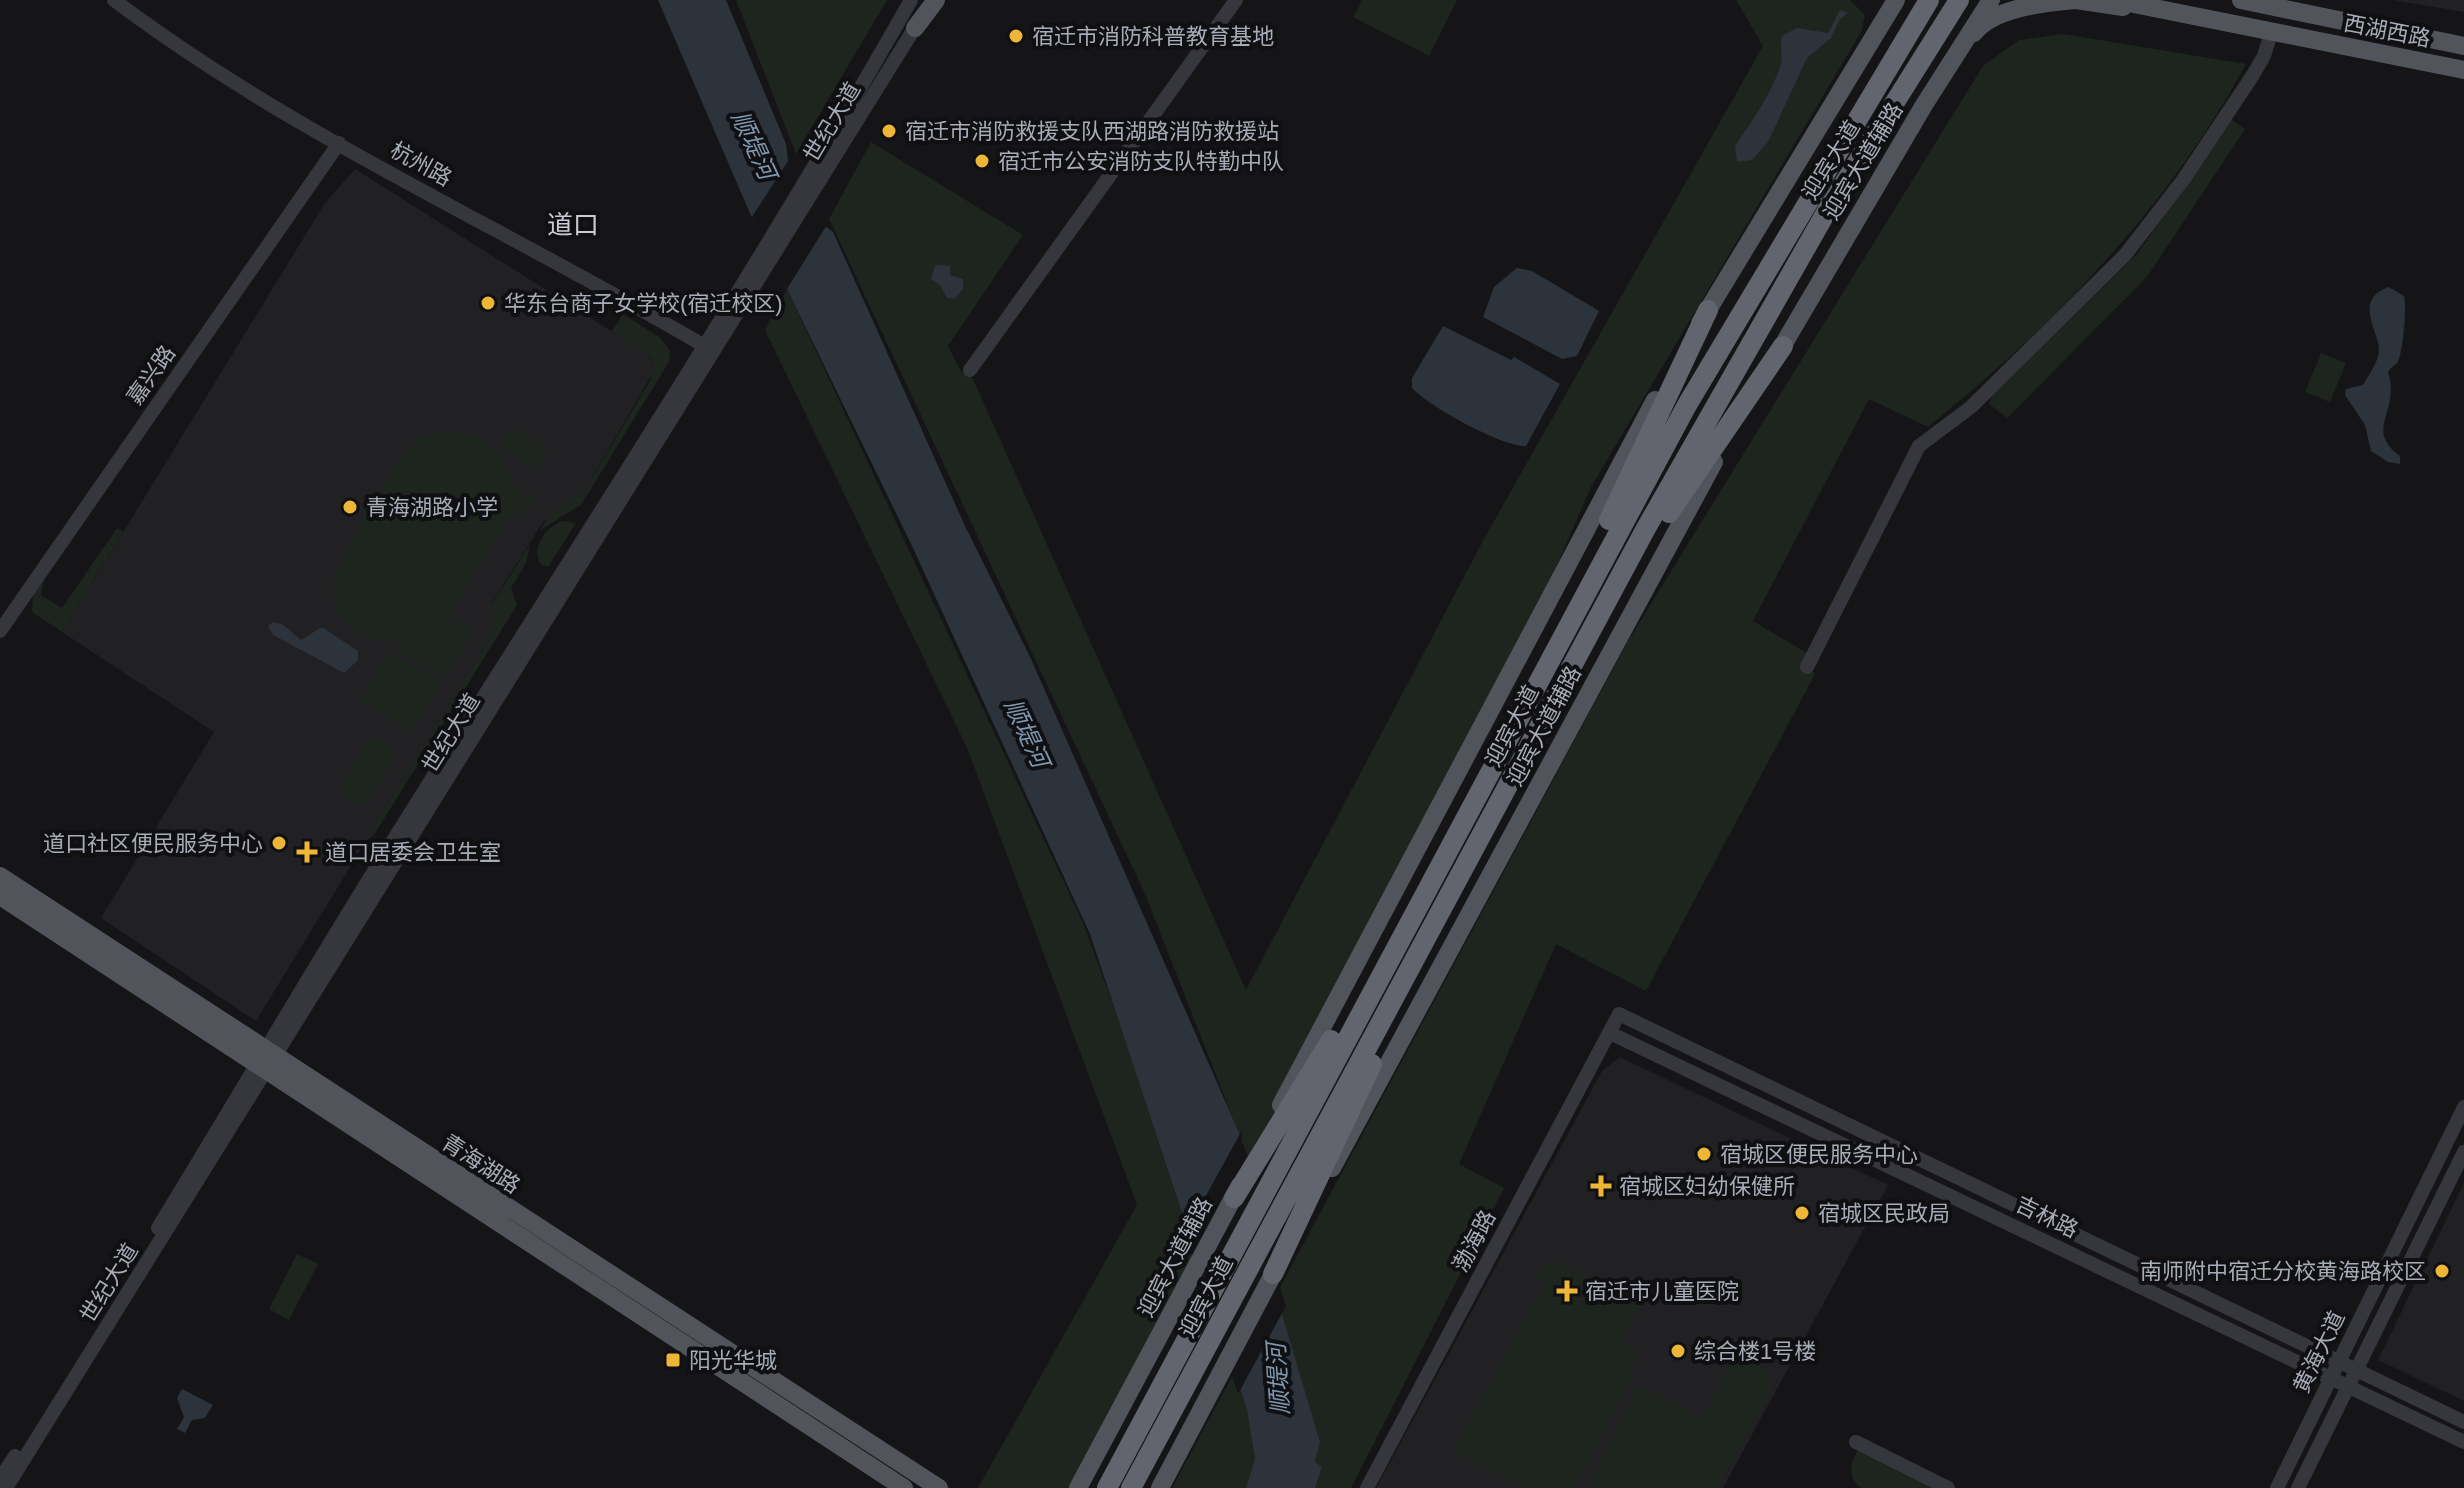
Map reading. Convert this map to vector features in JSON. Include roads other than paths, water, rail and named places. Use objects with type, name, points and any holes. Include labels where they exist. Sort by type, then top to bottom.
[{"type":"highway","name":"迎宾大道","points":[[1107,1488],[1687,405],[1929,0]]},
{"type":"highway","name":"迎宾大道","points":[[1131,1488],[1519,763],[1747,350],[1828,209],[1959,0]]},
{"type":"highway","points":[[1517,719],[1531,671],[1592,556],[1708,310]]},
{"type":"highway","points":[[1519,763],[1551,724],[1670,511],[1783,346]]},
{"type":"highway","points":[[1278,1265],[1382,1040],[1468,881],[1506,788]]},
{"type":"highway","points":[[1234,1198],[1357,995],[1410,920]]},
{"type":"main road","points":[[915,28],[934,0]]},
{"type":"main road","points":[[1850,72],[1879,17],[1879,0]]},
{"type":"main road","points":[[1257,1157],[1663,384],[1896,0]]},
{"type":"main road","name":"迎宾大道辅路","points":[[1160,1488],[1701,485],[1935,88],[1991,0]]},
{"type":"main road","points":[[1935,88],[1978,28],[2020,10],[2076,0],[2213,21]]},
{"type":"main road","name":"西湖西路","points":[[2114,0],[2464,70]]},
{"type":"main road","name":"西湖西路","points":[[2241,0],[2464,46]]},
{"type":"main road","points":[[2247,0],[2272,6]]},
{"type":"main road","name":"青海湖路","points":[[0,876],[266,1061],[904,1488]]},
{"type":"main road","name":"青海湖路","points":[[0,896],[939,1488]]},
{"type":"main road","name":"迎宾大道辅路","points":[[1078,1488],[1234,1198]]},
{"type":"street","name":"杭州路","points":[[114,0],[235,83],[710,350]]},
{"type":"street","name":"世纪大道","points":[[0,1479],[266,1061],[710,350],[767,257],[911,0]]},
{"type":"street","points":[[970,370],[1236,0]]},
{"type":"street","name":"世纪大道","points":[[767,257],[814,194],[915,28]]},
{"type":"street","points":[[1807,667],[1919,446],[1971,407],[2031,352],[2142,236],[2251,78],[2264,56],[2271,33]]},
{"type":"street","name":"嘉兴路","points":[[0,631],[339,143]]},
{"type":"street","name":"渤海路","points":[[1367,1488],[1619,1014]]},
{"type":"street","name":"吉林路","points":[[1619,1014],[2464,1422]]},
{"type":"street","name":"吉林路","points":[[1610,1033],[2464,1442]]},
{"type":"street","name":"世纪大道","points":[[6,1488],[266,1061]]},
{"type":"street","name":"黄海大道","points":[[2277,1488],[2464,1107]]},
{"type":"street","name":"黄海大道","points":[[2298,1488],[2464,1152]]},
{"type":"street","points":[[1856,1442],[1948,1488]]},
{"type":"water","name":"顺堤河","points":[[658,0],[726,0],[786,144],[788,160],[825,226],[833,232],[965,526],[1031,659],[1240,1135],[1237,1163],[1320,1442],[1315,1462],[1322,1467],[1315,1488],[1246,1488],[1255,1459],[1247,1409],[1090,934],[912,546],[749,211]]},
{"type":"water","points":[[1840,10],[1848,13],[1840,19],[1831,38],[1807,58],[1768,142],[1752,160],[1737,162],[1735,146],[1766,98],[1780,67],[1782,36],[1797,28],[1828,33]]},
{"type":"water","points":[[935,265],[950,266],[950,275],[963,279],[963,289],[955,299],[947,298],[940,285],[931,279]]},
{"type":"water","points":[[1517,268],[1532,271],[1599,311],[1577,356],[1562,359],[1483,317],[1494,287]]},
{"type":"water","points":[[2389,287],[2404,296],[2405,301],[2401,351],[2397,363],[2388,372],[2390,398],[2383,428],[2389,446],[2400,456],[2400,464],[2388,462],[2371,451],[2365,425],[2345,395],[2346,389],[2363,385],[2376,363],[2379,349],[2370,307],[2378,292]]},
{"type":"water","points":[[1443,326],[1511,360],[1514,357],[1560,384],[1526,446],[1500,440],[1466,424],[1433,405],[1412,388],[1412,378]]},
{"type":"water","points":[[273,622],[282,624],[301,640],[322,627],[358,651],[358,660],[344,673],[273,635],[268,626]]},
{"type":"water","points":[[182,1389],[213,1405],[205,1418],[192,1420],[185,1433],[177,1429],[184,1417],[177,1398]]},
{"type":"place","name":"宿迁市消防科普教育基地","points":[[1016,36]]},
{"type":"place","name":"宿迁市消防救援支队西湖路消防救援站","points":[[889,131]]},
{"type":"place","name":"宿迁市公安消防支队特勤中队","points":[[982,161]]},
{"type":"place","name":"华东台商子女学校(宿迁校区)","points":[[488,303]]},
{"type":"place","name":"青海湖路小学","points":[[350,507]]},
{"type":"place","name":"道口社区便民服务中心","points":[[279,843]]},
{"type":"place","name":"道口居委会卫生室","points":[[307,852]]},
{"type":"place","name":"宿城区便民服务中心","points":[[1704,1154]]},
{"type":"place","name":"宿城区妇幼保健所","points":[[1601,1186]]},
{"type":"place","name":"宿城区民政局","points":[[1802,1213]]},
{"type":"place","name":"南师附中宿迁分校黄海路校区","points":[[2442,1271]]},
{"type":"place","name":"宿迁市儿童医院","points":[[1567,1291]]},
{"type":"place","name":"综合楼1号楼","points":[[1678,1351]]},
{"type":"place","name":"阳光华城","points":[[673,1360]]},
{"type":"district","name":"道口","points":[[573,225]]}]
